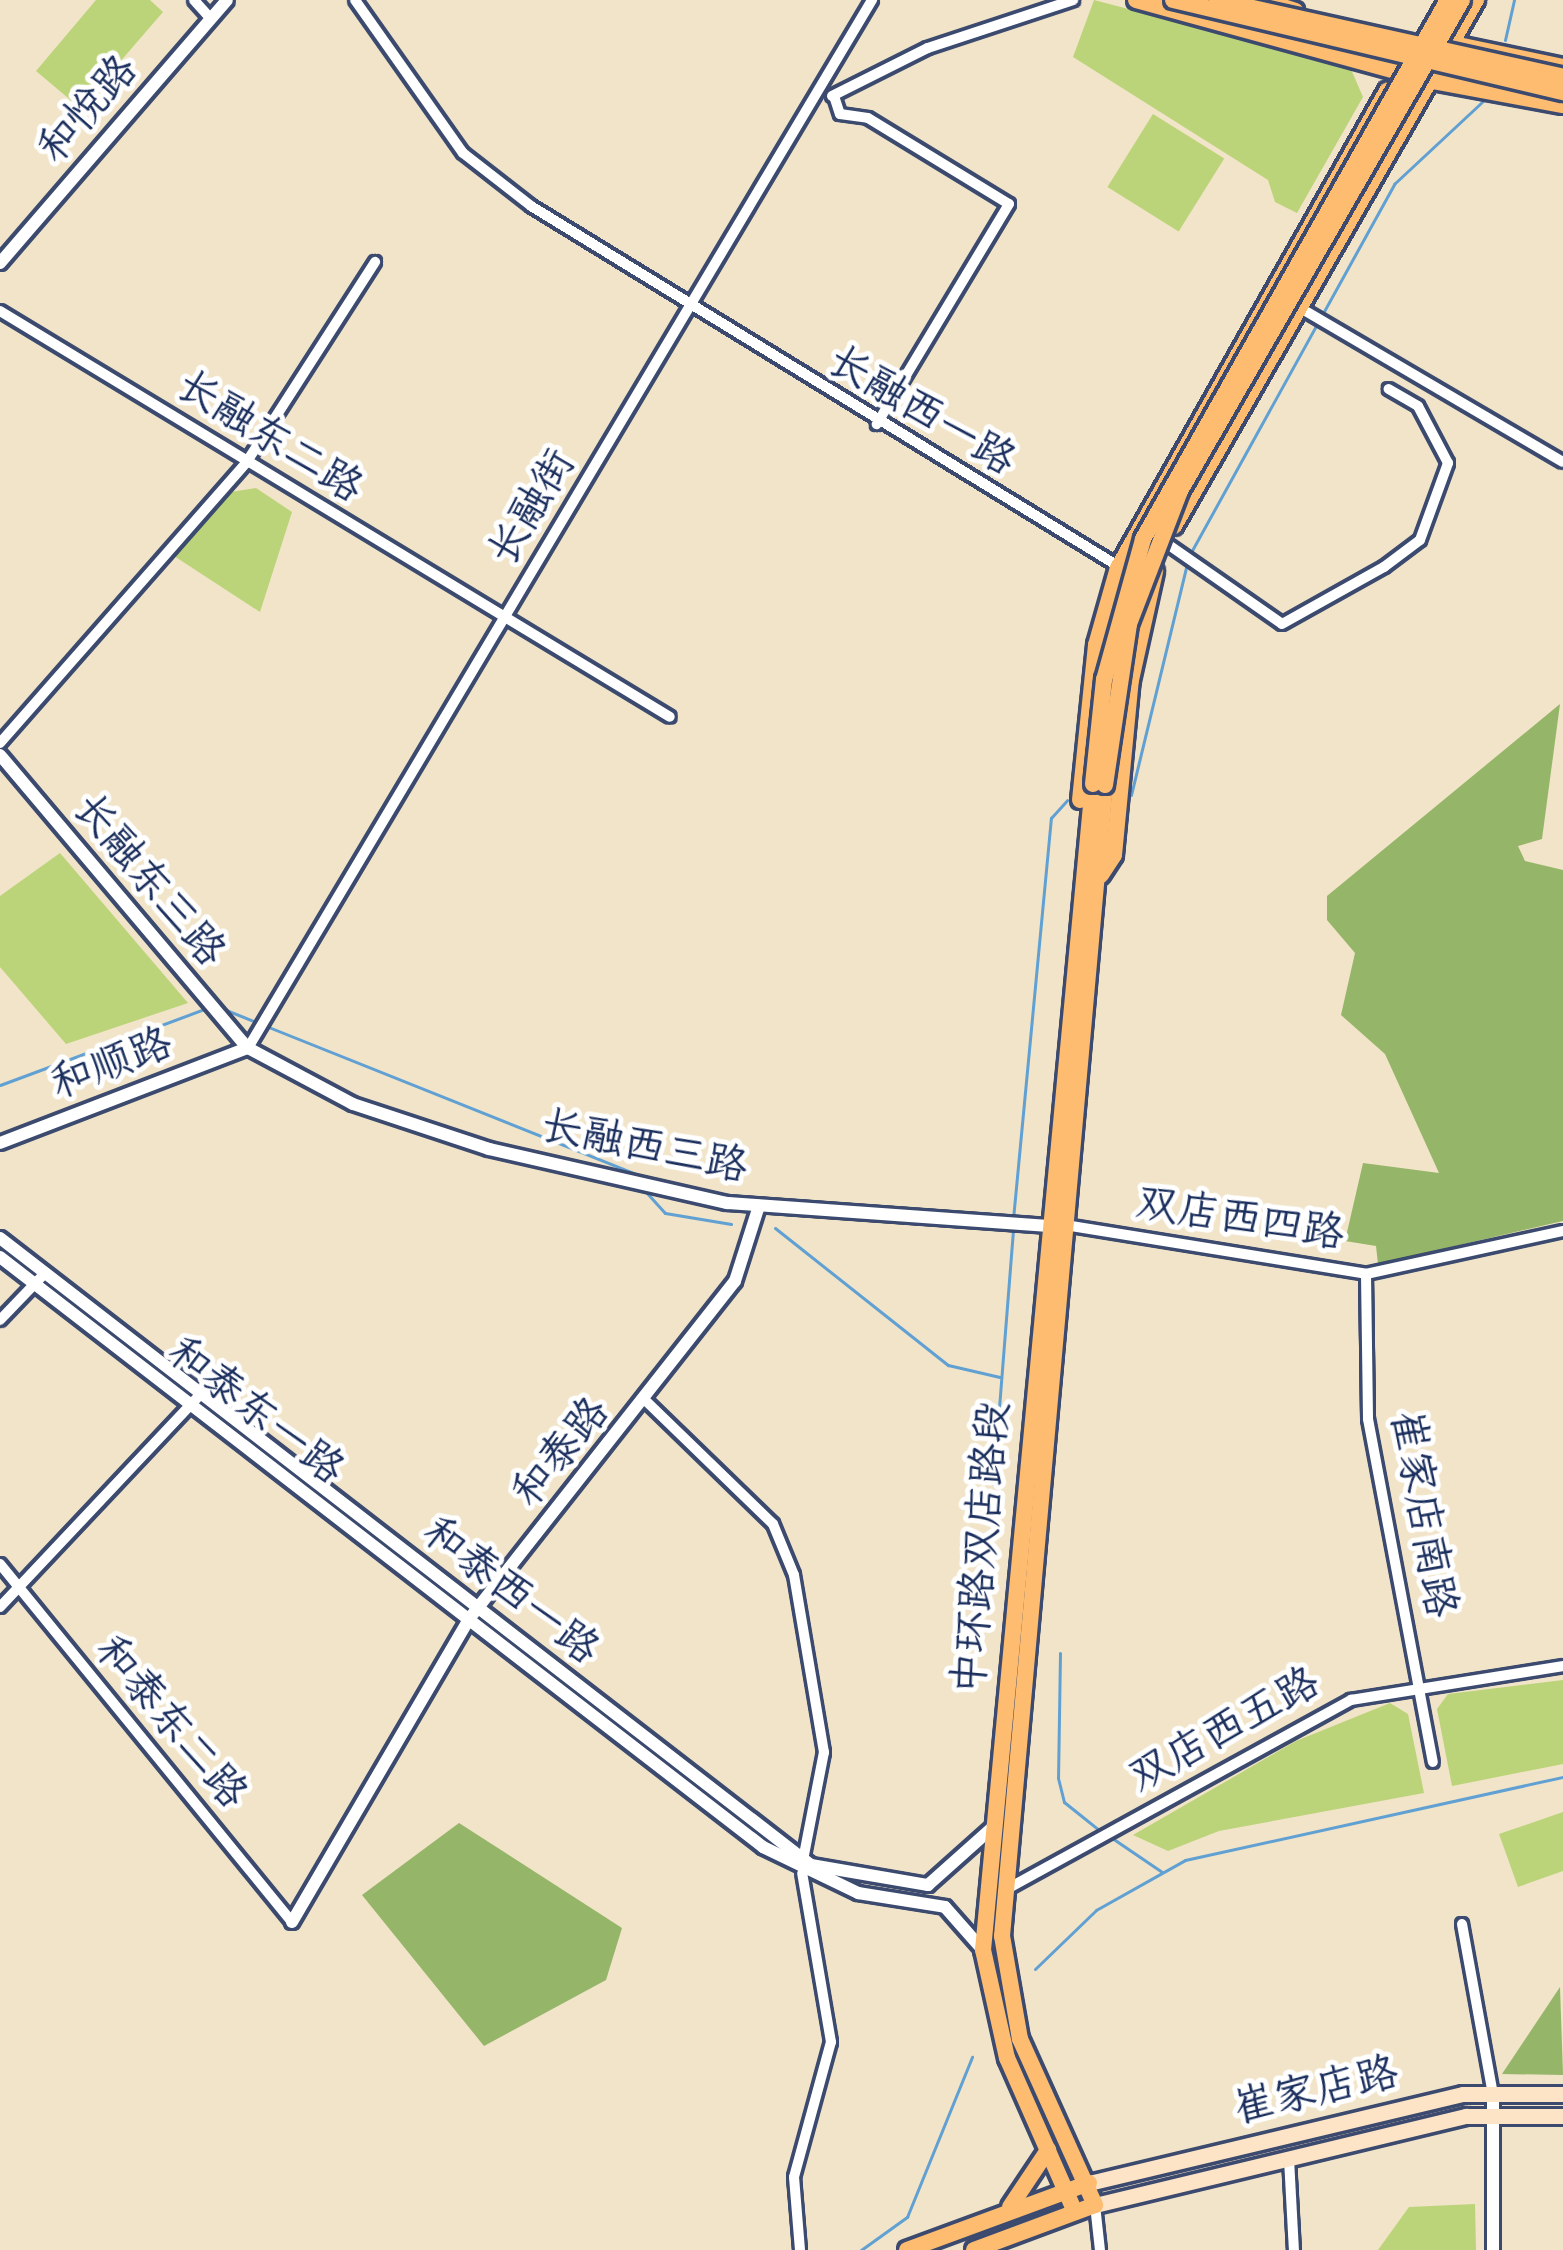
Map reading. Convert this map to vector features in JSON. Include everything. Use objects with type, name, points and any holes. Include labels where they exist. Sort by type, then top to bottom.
[{"type":"main road","points":[[1136,0],[1432,81],[1563,105]]},
{"type":"main road","points":[[1173,0],[1563,92]]},
{"type":"main road","points":[[1217,0],[1563,76]]},
{"type":"main road","points":[[1262,0],[1563,67]]},
{"type":"main road","points":[[1080,873],[1096,645],[1118,568],[1398,72],[1444,0]]},
{"type":"main road","points":[[1101,876],[1104,680],[1143,539],[1444,0]]},
{"type":"main road","points":[[1080,873],[1129,624],[1180,491],[1462,0]]},
{"type":"main road","points":[[1101,876],[1114,855],[1153,579],[1166,543],[1475,0]]},
{"type":"main road","name":"中环路双店路段","points":[[1075,2212],[1006,2058],[983,1950],[1080,873]]},
{"type":"main road","name":"中环路双店路段","points":[[1095,2204],[1005,1988],[1007,1888],[1101,876]]},
{"type":"main road","name":"崔家店路","points":[[1089,2183],[1492,2094],[1563,2094]]},
{"type":"main road","name":"崔家店路","points":[[1095,2204],[1493,2116],[1563,2116]]},
{"type":"main road","points":[[1010,2207],[1048,2150]]},
{"type":"main road","points":[[907,2250],[1010,2207],[1089,2183]]},
{"type":"main road","points":[[974,2250],[1095,2204]]},
{"type":"street","points":[[194,0],[211,19]]},
{"type":"street","name":"和悦路","points":[[0,263],[227,0]]},
{"type":"street","name":"长融西一路","points":[[355,0],[464,153],[691,311],[1118,568],[1153,579]]},
{"type":"street","name":"长融街","points":[[248,1048],[872,0]]},
{"type":"street","points":[[818,91],[834,96],[928,48],[1073,0]]},
{"type":"street","points":[[834,96],[840,114],[868,118],[1010,203],[877,424]]},
{"type":"street","points":[[0,742],[246,463],[375,262]]},
{"type":"street","points":[[1303,309],[1563,462]]},
{"type":"street","name":"长融东二路","points":[[0,311],[670,717]]},
{"type":"street","points":[[1166,543],[1189,557],[1252,613],[1282,624],[1420,540],[1448,463],[1418,406],[1389,389]]},
{"type":"street","name":"长融东三路","points":[[0,755],[248,1048]]},
{"type":"street","name":"长融西三路","points":[[248,1048],[419,1128],[759,1206],[999,1231],[1025,1232],[1046,1226]]},
{"type":"street","name":"和顺路","points":[[0,1142],[248,1048]]},
{"type":"street","name":"和泰路","points":[[292,1922],[474,1613],[646,1401],[735,1281],[759,1206]]},
{"type":"street","name":"双店西四路","points":[[1046,1226],[1066,1225],[1366,1274],[1563,1231]]},
{"type":"street","points":[[0,1238],[40,1279],[0,1320]]},
{"type":"street","name":"和泰东一路","points":[[0,1257],[40,1279],[474,1613]]},
{"type":"street","name":"崔家店南路","points":[[1366,1274],[1368,1419],[1433,1762]]},
{"type":"street","points":[[0,1607],[22,1596],[195,1400]]},
{"type":"street","points":[[646,1401],[773,1524],[794,1575],[824,1751],[802,1867],[831,2042],[794,2177],[800,2250]]},
{"type":"street","name":"和泰东二路","points":[[0,1564],[292,1922]]},
{"type":"street","name":"和泰西一路","points":[[474,1613],[802,1867],[945,1907],[983,1950]]},
{"type":"street","name":"双店西五路","points":[[1007,1888],[1351,1700],[1563,1666]]},
{"type":"street","name":"和泰西一路","points":[[802,1867],[928,1885],[983,1845],[996,1821]]},
{"type":"street","points":[[1462,1924],[1492,2094],[1493,2250]]},
{"type":"street","points":[[1289,2159],[1294,2250]]},
{"type":"street","points":[[1095,2204],[1100,2250]]},
{"type":"green space","points":[[96,0],[150,0],[163,12],[80,108],[36,71]]},
{"type":"green space","points":[[1094,0],[1350,67],[1363,97],[1297,213],[1275,202],[1268,180],[1073,57]]},
{"type":"green space","points":[[1153,114],[1224,159],[1179,231],[1107,187]]},
{"type":"green space","points":[[256,488],[292,512],[260,612],[174,556],[231,492]]},
{"type":"green space","points":[[1560,704],[1542,839],[1518,846],[1525,861],[1563,870],[1563,1221],[1378,1264],[1376,1246],[1345,1241],[1363,1163],[1439,1173],[1385,1054],[1341,1015],[1355,953],[1327,920],[1327,896]]},
{"type":"green space","points":[[60,853],[188,1003],[66,1044],[0,967],[0,896]]},
{"type":"green space","points":[[1563,1680],[1563,1764],[1452,1786],[1437,1709],[1448,1694]]},
{"type":"green space","points":[[1390,1703],[1408,1714],[1424,1793],[1219,1831],[1168,1851],[1133,1835],[1296,1741]]},
{"type":"green space","points":[[1563,1812],[1563,1871],[1518,1887],[1499,1834]]},
{"type":"green space","points":[[459,1823],[622,1928],[606,1980],[484,2046],[362,1895]]},
{"type":"green space","points":[[1560,1987],[1563,2075],[1502,2074]]},
{"type":"green space","points":[[1475,2204],[1476,2250],[1378,2250],[1409,2207]]},
{"type":"waterway","points":[[1505,40],[1514,0]]},
{"type":"waterway","points":[[1190,554],[1394,184],[1485,99]]},
{"type":"waterway","points":[[1131,795],[1187,563]]},
{"type":"waterway","points":[[1013,1219],[1051,818],[1067,800]]},
{"type":"waterway","points":[[216,1006],[641,1176]]},
{"type":"waterway","points":[[0,1085],[207,1008]]},
{"type":"waterway","points":[[646,1192],[665,1213],[731,1224]]},
{"type":"waterway","points":[[775,1228],[948,1365],[1000,1377]]},
{"type":"waterway","points":[[993,1484],[1013,1229]]},
{"type":"waterway","points":[[1060,1653],[1058,1778],[1064,1802],[1104,1834]]},
{"type":"waterway","points":[[1035,1969],[1096,1910],[1185,1860],[1563,1777]]},
{"type":"waterway","points":[[1112,1838],[1162,1872]]},
{"type":"waterway","points":[[861,2250],[907,2217],[972,2057]]}]
